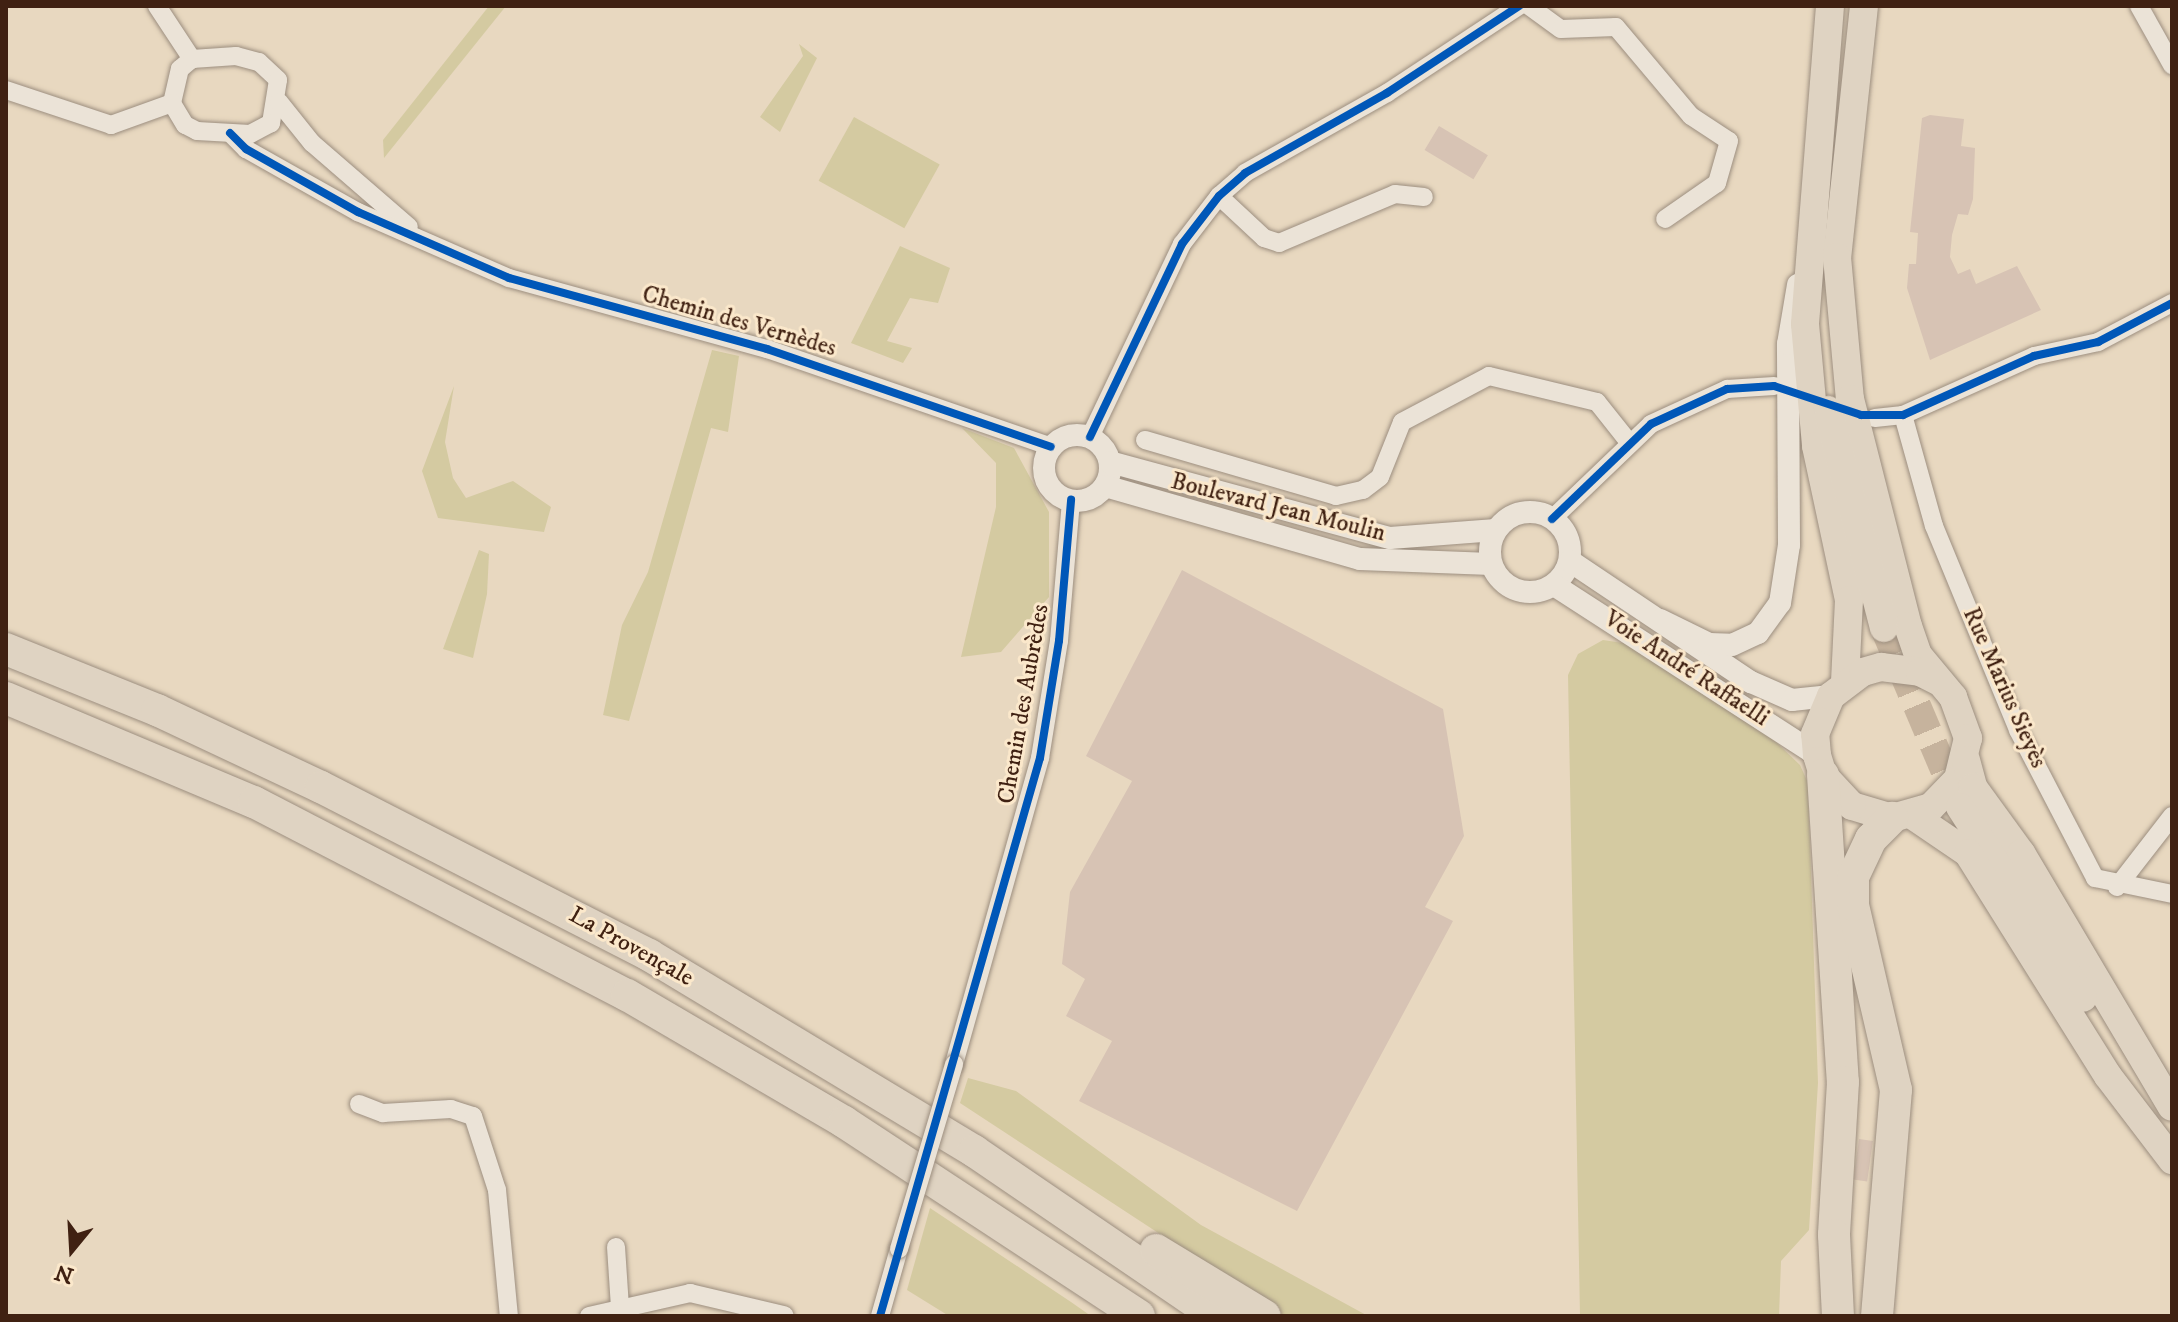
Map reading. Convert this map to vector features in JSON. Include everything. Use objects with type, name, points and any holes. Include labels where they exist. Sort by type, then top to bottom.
[{"type":"highway","name":"La Provençale","points":[[6,649],[157,710],[496,875],[662,963],[974,1151],[1216,1316]]},
{"type":"highway","name":"La Provençale","points":[[6,698],[254,802],[627,995],[844,1122],[1139,1316]]},
{"type":"highway","points":[[1820,765],[1843,1082],[1834,1235],[1838,1316]]},
{"type":"highway","points":[[1877,1316],[1896,1090],[1853,905],[1853,877],[1871,839],[1902,816]]},
{"type":"highway","points":[[974,1151],[1265,1316]]},
{"type":"main road","points":[[1830,6],[1810,246],[1806,374],[1846,573],[1838,689],[1815,734],[1820,765],[1852,806],[1902,816],[1968,853],[2108,1076],[2172,1160]]},
{"type":"main road","points":[[1864,6],[1837,257],[1841,331],[1863,458],[1908,626],[1938,681],[1963,717],[1966,760],[1973,787],[2021,853],[2172,1107]]},
{"type":"main road","points":[[1810,246],[1829,418],[1884,628]]},
{"type":"main road","points":[[1838,689],[1891,667],[1938,681]]},
{"type":"main road","points":[[1902,816],[1947,795],[1966,760]]},
{"type":"main road","points":[[1960,807],[2172,1146]]},
{"type":"street","points":[[157,6],[192,59]]},
{"type":"street","points":[[1529,6],[1561,29],[1616,27],[1691,116],[1729,141],[1717,183],[1665,219]]},
{"type":"street","points":[[2139,6],[2172,65]]},
{"type":"street","points":[[1090,437],[1182,244],[1219,196],[1245,173],[1508,9]]},
{"type":"street","points":[[222,55],[259,62],[278,80],[279,102],[264,130],[230,133],[197,131],[176,116],[172,103],[176,77],[192,59],[222,55]]},
{"type":"street","points":[[6,90],[111,125],[172,103]]},
{"type":"street","name":"Chemin des Vernèdes","points":[[279,102],[312,143],[416,235]]},
{"type":"street","name":"Chemin des Vernèdes","points":[[230,133],[317,191],[509,278],[767,349],[1051,447]]},
{"type":"street","points":[[1219,196],[1264,238],[1279,243],[1395,194],[1424,197]]},
{"type":"street","points":[[1660,620],[1719,647],[1758,633],[1780,603],[1790,520],[1788,344],[1810,246]]},
{"type":"street","points":[[1875,418],[1903,415],[2034,356],[2098,342],[2172,303]]},
{"type":"street","points":[[1145,440],[1336,496],[1363,490],[1380,477],[1402,422],[1489,376],[1597,402],[1628,441]]},
{"type":"street","points":[[1552,519],[1628,441],[1713,394],[1750,383],[1774,386]]},
{"type":"street","name":"Rue Marius Sieyès","points":[[1903,415],[1934,526],[2018,730],[2095,878],[2117,887]]},
{"type":"street","points":[[1069,436],[1090,437],[1110,462],[1105,486],[1092,497],[1071,500],[1046,479],[1051,447],[1069,436]]},
{"type":"street","name":"Boulevard Jean Moulin","points":[[1110,462],[1390,538],[1496,530]]},
{"type":"street","name":"Boulevard Jean Moulin","points":[[1105,486],[1360,559],[1491,564]]},
{"type":"street","name":"Chemin des Aubrèdes","points":[[880,1316],[976,998],[1040,758],[1059,641],[1071,500]]},
{"type":"street","points":[[1516,514],[1552,519],[1567,537],[1570,561],[1554,585],[1520,592],[1491,564],[1496,530],[1516,514]]},
{"type":"street","name":"Voie André Raffaelli","points":[[1570,561],[1777,695],[1807,701],[1838,689]]},
{"type":"street","name":"Voie André Raffaelli","points":[[1554,585],[1820,765]]},
{"type":"street","points":[[2117,887],[2172,816]]},
{"type":"street","points":[[2117,887],[2172,894]]},
{"type":"street","points":[[359,1104],[383,1113],[451,1109],[473,1116],[497,1190],[509,1316]]},
{"type":"street","points":[[616,1247],[620,1308]]},
{"type":"street","points":[[589,1316],[690,1293],[784,1315]]},
{"type":"shaded area","points":[[489,6],[506,6],[384,158],[383,140]]},
{"type":"shaded area","points":[[799,44],[817,58],[780,132],[760,117],[803,56]]},
{"type":"shaded area","points":[[854,117],[940,165],[904,228],[819,181]]},
{"type":"shaded area","points":[[900,246],[950,268],[938,303],[910,298],[887,341],[912,348],[903,363],[851,343]]},
{"type":"shaded area","points":[[712,350],[739,356],[728,432],[711,428],[629,721],[603,715],[622,625],[648,572]]},
{"type":"shaded area","points":[[454,386],[445,442],[453,478],[466,498],[513,481],[551,507],[544,532],[438,518],[422,471]]},
{"type":"shaded area","points":[[962,428],[1014,448],[1049,512],[1049,597],[1001,652],[961,657],[996,507],[996,463]]},
{"type":"shaded area","points":[[479,550],[489,554],[487,594],[473,658],[443,649]]},
{"type":"shaded area","points":[[1603,640],[1629,644],[1776,742],[1800,765],[1808,783],[1818,1083],[1809,1230],[1781,1261],[1779,1316],[1580,1316],[1568,675],[1578,654]]},
{"type":"shaded area","points":[[968,1078],[1016,1091],[1201,1225],[1368,1316],[1285,1316],[960,1103]]},
{"type":"shaded area","points":[[930,1208],[1091,1316],[949,1316],[907,1290]]},
{"type":"building","points":[[1930,115],[1964,119],[1961,146],[1975,148],[1973,199],[1968,215],[1958,214],[1952,235],[1950,257],[1958,274],[1970,269],[1976,284],[2017,266],[2041,310],[1930,360],[1907,288],[1909,264],[1916,264],[1918,233],[1910,232],[1922,118]]},
{"type":"building","points":[[1439,126],[1488,155],[1473,179],[1425,150]]},
{"type":"building","points":[[1182,570],[1443,709],[1464,836],[1425,907],[1453,921],[1297,1211],[1079,1101],[1112,1041],[1066,1016],[1085,979],[1062,964],[1070,892],[1132,781],[1086,756]]},
{"type":"building","points":[[1859,1139],[1873,1141],[1867,1182],[1853,1180]]},
{"type":"tunnel","points":[[1884,628],[1960,807]]},
{"type":"cycle path","points":[[1090,437],[1182,244],[1219,196],[1245,173],[1387,93],[1519,6]]},
{"type":"cycle path","points":[[230,133],[246,149],[358,212],[509,278],[767,349],[1051,447]]},
{"type":"cycle path","points":[[1552,519],[1651,424],[1727,389],[1774,386],[1861,415],[1903,415],[2034,356],[2098,342],[2172,303]]},
{"type":"cycle path","points":[[880,1316],[1040,758],[1059,641],[1071,500]]}]
